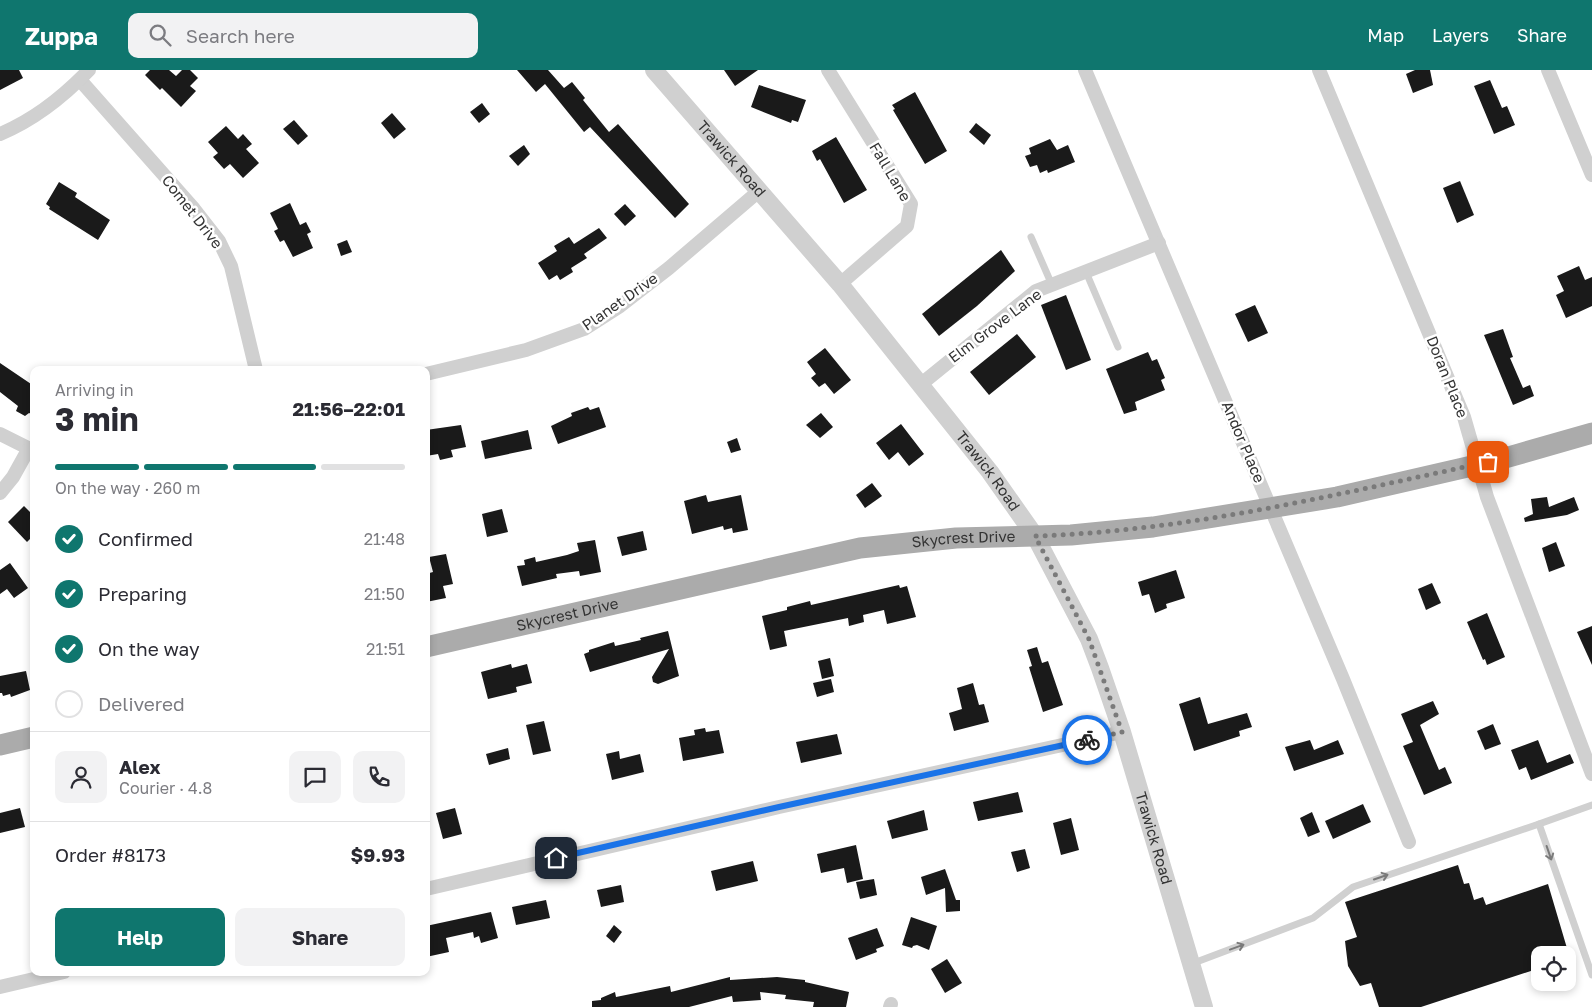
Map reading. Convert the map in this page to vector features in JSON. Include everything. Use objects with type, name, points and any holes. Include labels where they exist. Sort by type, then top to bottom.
[{"type":"main road","name":"Skycrest Drive","points":[[430,646],[860,548],[956,538],[1035,536],[1153,527],[1271,509],[1478,464],[1592,433]]},
{"type":"main road","points":[[0,745],[30,739]]},
{"type":"street","name":"Trawick Road","points":[[654,70],[840,284],[990,472],[1035,536],[1089,639],[1122,732],[1204,1007]]},
{"type":"street","name":"Fall Lane","points":[[828,70],[911,204],[907,226],[840,284]]},
{"type":"street","name":"Andor Place","points":[[1085,70],[1271,509],[1409,842]]},
{"type":"street","name":"Doran Place","points":[[1319,70],[1464,417],[1487,497],[1592,774]]},
{"type":"street","points":[[1548,70],[1592,174]]},
{"type":"street","points":[[0,134],[22,125],[85,75]]},
{"type":"street","name":"Comet Drive","points":[[85,75],[219,241],[231,266],[255,366]]},
{"type":"street","name":"Planet Drive","points":[[430,373],[526,350],[584,329],[620,306],[669,268],[759,191]]},
{"type":"street","name":"Elm Grove Lane","points":[[920,386],[1036,291],[1159,243]]},
{"type":"street","points":[[0,434],[30,450]]},
{"type":"street","points":[[0,493],[30,452]]},
{"type":"street","points":[[430,888],[779,807],[1122,732]]},
{"type":"street","points":[[0,987],[47,976]]},
{"type":"lane","points":[[1031,236],[1052,285]]},
{"type":"lane","points":[[1086,272],[1118,347]]},
{"type":"lane","points":[[1191,964],[1313,918],[1353,887],[1592,805]]},
{"type":"lane","points":[[1539,824],[1592,975]]},
{"type":"building","points":[[0,70],[19,70],[23,78],[0,90]]},
{"type":"building","points":[[150,70],[169,70],[176,76],[182,70],[190,70],[198,78],[190,86],[196,91],[181,107],[162,88],[160,90],[145,75]]},
{"type":"building","points":[[517,70],[548,70],[564,88],[572,82],[585,98],[583,100],[609,132],[618,124],[689,204],[675,218],[590,127],[584,132],[545,84],[536,92]]},
{"type":"building","points":[[724,70],[758,70],[735,86]]},
{"type":"building","points":[[1415,70],[1430,70],[1433,85],[1413,93],[1406,74]]},
{"type":"building","points":[[1490,80],[1502,108],[1507,106],[1515,125],[1494,134],[1474,86]]},
{"type":"building","points":[[759,85],[806,100],[798,122],[792,120],[791,123],[751,107]]},
{"type":"building","points":[[915,92],[947,151],[925,164],[893,110],[895,109],[892,105]]},
{"type":"building","points":[[482,103],[490,114],[479,123],[470,112]]},
{"type":"building","points":[[392,113],[406,129],[394,139],[381,123]]},
{"type":"building","points":[[294,120],[308,136],[298,145],[283,129]]},
{"type":"building","points":[[976,123],[991,135],[984,145],[969,132]]},
{"type":"building","points":[[226,126],[238,139],[243,134],[252,144],[246,149],[259,163],[243,178],[230,164],[224,169],[213,157],[218,153],[208,142]]},
{"type":"building","points":[[836,137],[867,190],[844,203],[820,159],[817,161],[812,151]]},
{"type":"building","points":[[1050,139],[1057,150],[1068,145],[1075,162],[1048,173],[1047,170],[1040,173],[1037,165],[1030,167],[1025,156],[1031,154],[1029,148]]},
{"type":"building","points":[[524,145],[530,154],[518,166],[509,156]]},
{"type":"building","points":[[1460,181],[1474,215],[1457,223],[1443,188]]},
{"type":"building","points":[[59,182],[77,193],[75,197],[110,220],[98,240],[49,209],[50,207],[46,204]]},
{"type":"building","points":[[290,203],[300,225],[306,222],[311,232],[307,234],[313,248],[293,257],[284,240],[280,242],[274,231],[278,229],[270,213]]},
{"type":"building","points":[[625,204],[636,216],[625,226],[614,214]]},
{"type":"building","points":[[599,228],[607,238],[584,254],[587,258],[571,268],[573,272],[560,280],[557,275],[549,280],[538,263],[557,251],[554,246],[569,237],[574,244]]},
{"type":"building","points":[[347,240],[352,252],[341,256],[337,244]]},
{"type":"building","points":[[1001,250],[1015,271],[977,306],[939,336],[922,314]]},
{"type":"building","points":[[1579,266],[1585,280],[1592,277],[1592,306],[1566,318],[1556,295],[1564,291],[1557,276]]},
{"type":"building","points":[[1066,295],[1091,360],[1066,370],[1041,305]]},
{"type":"building","points":[[1255,305],[1268,333],[1248,342],[1235,314]]},
{"type":"building","points":[[1503,329],[1513,357],[1510,358],[1523,388],[1530,385],[1534,396],[1513,405],[1484,335]]},
{"type":"building","points":[[1017,334],[1036,357],[989,395],[970,372]]},
{"type":"building","points":[[825,348],[851,380],[834,394],[825,383],[819,387],[811,378],[816,374],[807,362]]},
{"type":"building","points":[[1148,352],[1152,361],[1157,359],[1165,378],[1161,380],[1165,390],[1135,402],[1137,410],[1124,414],[1106,369]]},
{"type":"building","points":[[0,363],[30,383],[30,413],[25,416],[16,411],[18,406],[0,392]]},
{"type":"building","points":[[588,407],[590,410],[599,407],[606,427],[558,444],[551,426],[572,416],[571,413]]},
{"type":"building","points":[[821,413],[833,427],[820,438],[806,425]]},
{"type":"building","points":[[901,424],[924,454],[909,466],[898,452],[889,460],[876,443]]},
{"type":"building","points":[[461,425],[466,447],[451,450],[453,457],[440,460],[438,454],[430,455],[430,429]]},
{"type":"building","points":[[528,430],[532,449],[485,459],[481,441]]},
{"type":"building","points":[[737,438],[741,450],[731,453],[727,442]]},
{"type":"building","points":[[872,483],[882,496],[865,508],[856,495]]},
{"type":"building","points":[[706,495],[708,502],[741,495],[748,530],[733,533],[732,528],[724,530],[723,526],[692,534],[684,501]]},
{"type":"building","points":[[1547,497],[1549,507],[1574,497],[1579,510],[1567,515],[1525,522],[1524,518],[1533,514],[1531,499]]},
{"type":"building","points":[[24,506],[30,512],[30,539],[27,542],[8,522]]},
{"type":"building","points":[[502,509],[508,532],[487,537],[482,514]]},
{"type":"building","points":[[643,531],[647,550],[622,556],[617,537]]},
{"type":"building","points":[[595,540],[601,572],[580,576],[579,571],[556,574],[557,578],[522,586],[517,566],[525,565],[524,560],[535,557],[536,562],[567,555],[579,551],[577,543]]},
{"type":"building","points":[[1556,542],[1565,566],[1549,572],[1542,548]]},
{"type":"building","points":[[446,554],[453,584],[443,586],[446,598],[430,601],[430,573],[433,572],[430,557]]},
{"type":"building","points":[[10,563],[28,588],[14,598],[7,589],[0,594],[0,570]]},
{"type":"building","points":[[1176,570],[1185,598],[1166,604],[1167,608],[1155,613],[1149,594],[1142,596],[1138,582]]},
{"type":"building","points":[[1432,583],[1441,603],[1426,610],[1418,589]]},
{"type":"building","points":[[899,585],[900,588],[907,586],[916,617],[887,624],[884,610],[863,615],[864,622],[849,626],[848,618],[784,631],[787,646],[770,650],[762,616],[787,610],[787,607],[810,601],[811,605]]},
{"type":"building","points":[[1487,613],[1505,657],[1487,665],[1485,659],[1483,660],[1467,622]]},
{"type":"building","points":[[1592,626],[1592,665],[1577,632]]},
{"type":"building","points":[[668,631],[679,676],[658,684],[653,682],[652,677],[669,649],[590,672],[584,654],[589,652],[589,650],[614,642],[615,646],[641,640],[640,638]]},
{"type":"building","points":[[1037,647],[1042,663],[1048,661],[1063,705],[1043,712],[1029,667],[1032,666],[1027,650]]},
{"type":"building","points":[[830,658],[834,676],[822,679],[818,661]]},
{"type":"building","points":[[511,664],[512,668],[527,664],[532,683],[516,687],[517,692],[488,699],[481,672]]},
{"type":"building","points":[[26,671],[30,690],[11,697],[10,694],[3,696],[0,693],[0,676]]},
{"type":"building","points":[[831,679],[834,692],[817,697],[813,683]]},
{"type":"building","points":[[973,683],[979,705],[984,704],[989,722],[954,731],[949,713],[962,709],[957,688]]},
{"type":"building","points":[[1200,697],[1208,724],[1247,713],[1252,727],[1239,731],[1240,736],[1194,751],[1179,704]]},
{"type":"building","points":[[1433,701],[1439,714],[1420,725],[1439,770],[1445,767],[1452,783],[1424,795],[1403,746],[1413,742],[1401,714]]},
{"type":"building","points":[[544,721],[551,751],[533,755],[526,725]]},
{"type":"building","points":[[1493,724],[1501,744],[1485,750],[1477,731]]},
{"type":"building","points":[[705,728],[706,732],[719,730],[724,753],[683,761],[679,738],[695,735],[694,730]]},
{"type":"building","points":[[837,734],[842,754],[801,763],[796,742]]},
{"type":"building","points":[[1310,740],[1314,750],[1338,740],[1344,754],[1294,771],[1285,747]]},
{"type":"building","points":[[1538,740],[1547,763],[1570,754],[1574,763],[1531,780],[1526,767],[1519,770],[1511,750]]},
{"type":"building","points":[[508,748],[510,759],[489,765],[486,754]]},
{"type":"building","points":[[619,751],[620,759],[640,754],[644,772],[612,780],[606,754]]},
{"type":"building","points":[[1018,792],[1023,812],[978,821],[973,802]]},
{"type":"building","points":[[1363,804],[1371,822],[1333,839],[1325,821]]},
{"type":"building","points":[[20,808],[25,827],[0,833],[0,813]]},
{"type":"building","points":[[455,808],[462,834],[443,839],[436,813]]},
{"type":"building","points":[[924,810],[928,830],[892,839],[887,821]]},
{"type":"building","points":[[1312,812],[1320,832],[1308,837],[1300,818]]},
{"type":"building","points":[[1071,818],[1079,850],[1061,855],[1053,823]]},
{"type":"building","points":[[856,845],[863,879],[847,883],[844,868],[821,873],[817,854]]},
{"type":"building","points":[[1025,849],[1030,868],[1017,872],[1011,852]]},
{"type":"building","points":[[753,861],[758,881],[716,891],[711,871]]},
{"type":"building","points":[[1458,865],[1464,884],[1469,883],[1474,900],[1483,897],[1486,905],[1548,884],[1566,946],[1531,946],[1531,971],[1421,1007],[1379,1007],[1371,983],[1360,986],[1348,966],[1345,941],[1357,937],[1345,902]]},
{"type":"building","points":[[945,869],[956,900],[960,900],[960,911],[946,912],[945,888],[926,895],[921,877]]},
{"type":"building","points":[[874,879],[877,895],[860,899],[856,882]]},
{"type":"building","points":[[621,885],[624,902],[601,907],[597,890]]},
{"type":"building","points":[[546,900],[550,918],[516,925],[512,907]]},
{"type":"building","points":[[491,912],[498,938],[481,943],[479,936],[474,938],[473,932],[446,938],[449,952],[430,956],[430,925]]},
{"type":"building","points":[[911,917],[937,926],[929,950],[917,945],[912,948],[902,945]]},
{"type":"building","points":[[614,925],[622,932],[614,943],[606,936]]},
{"type":"building","points":[[877,928],[884,946],[876,949],[877,952],[856,960],[848,938]]},
{"type":"building","points":[[947,959],[962,983],[945,993],[931,969]]},
{"type":"building","points":[[730,977],[730,980],[777,977],[805,980],[805,982],[849,992],[846,1007],[813,1007],[814,1002],[785,999],[786,995],[760,992],[761,1000],[733,1002],[732,996],[689,1007],[592,1007],[592,1001],[601,1000],[601,998],[615,992],[616,997],[670,986],[671,992]]},
{"type":"way so far","points":[[1087,740],[1122,732],[1089,639],[1035,536],[1071,535],[1153,527],[1271,509],[1488,462]]},
{"type":"route","points":[[556,858],[1087,740]]}]
